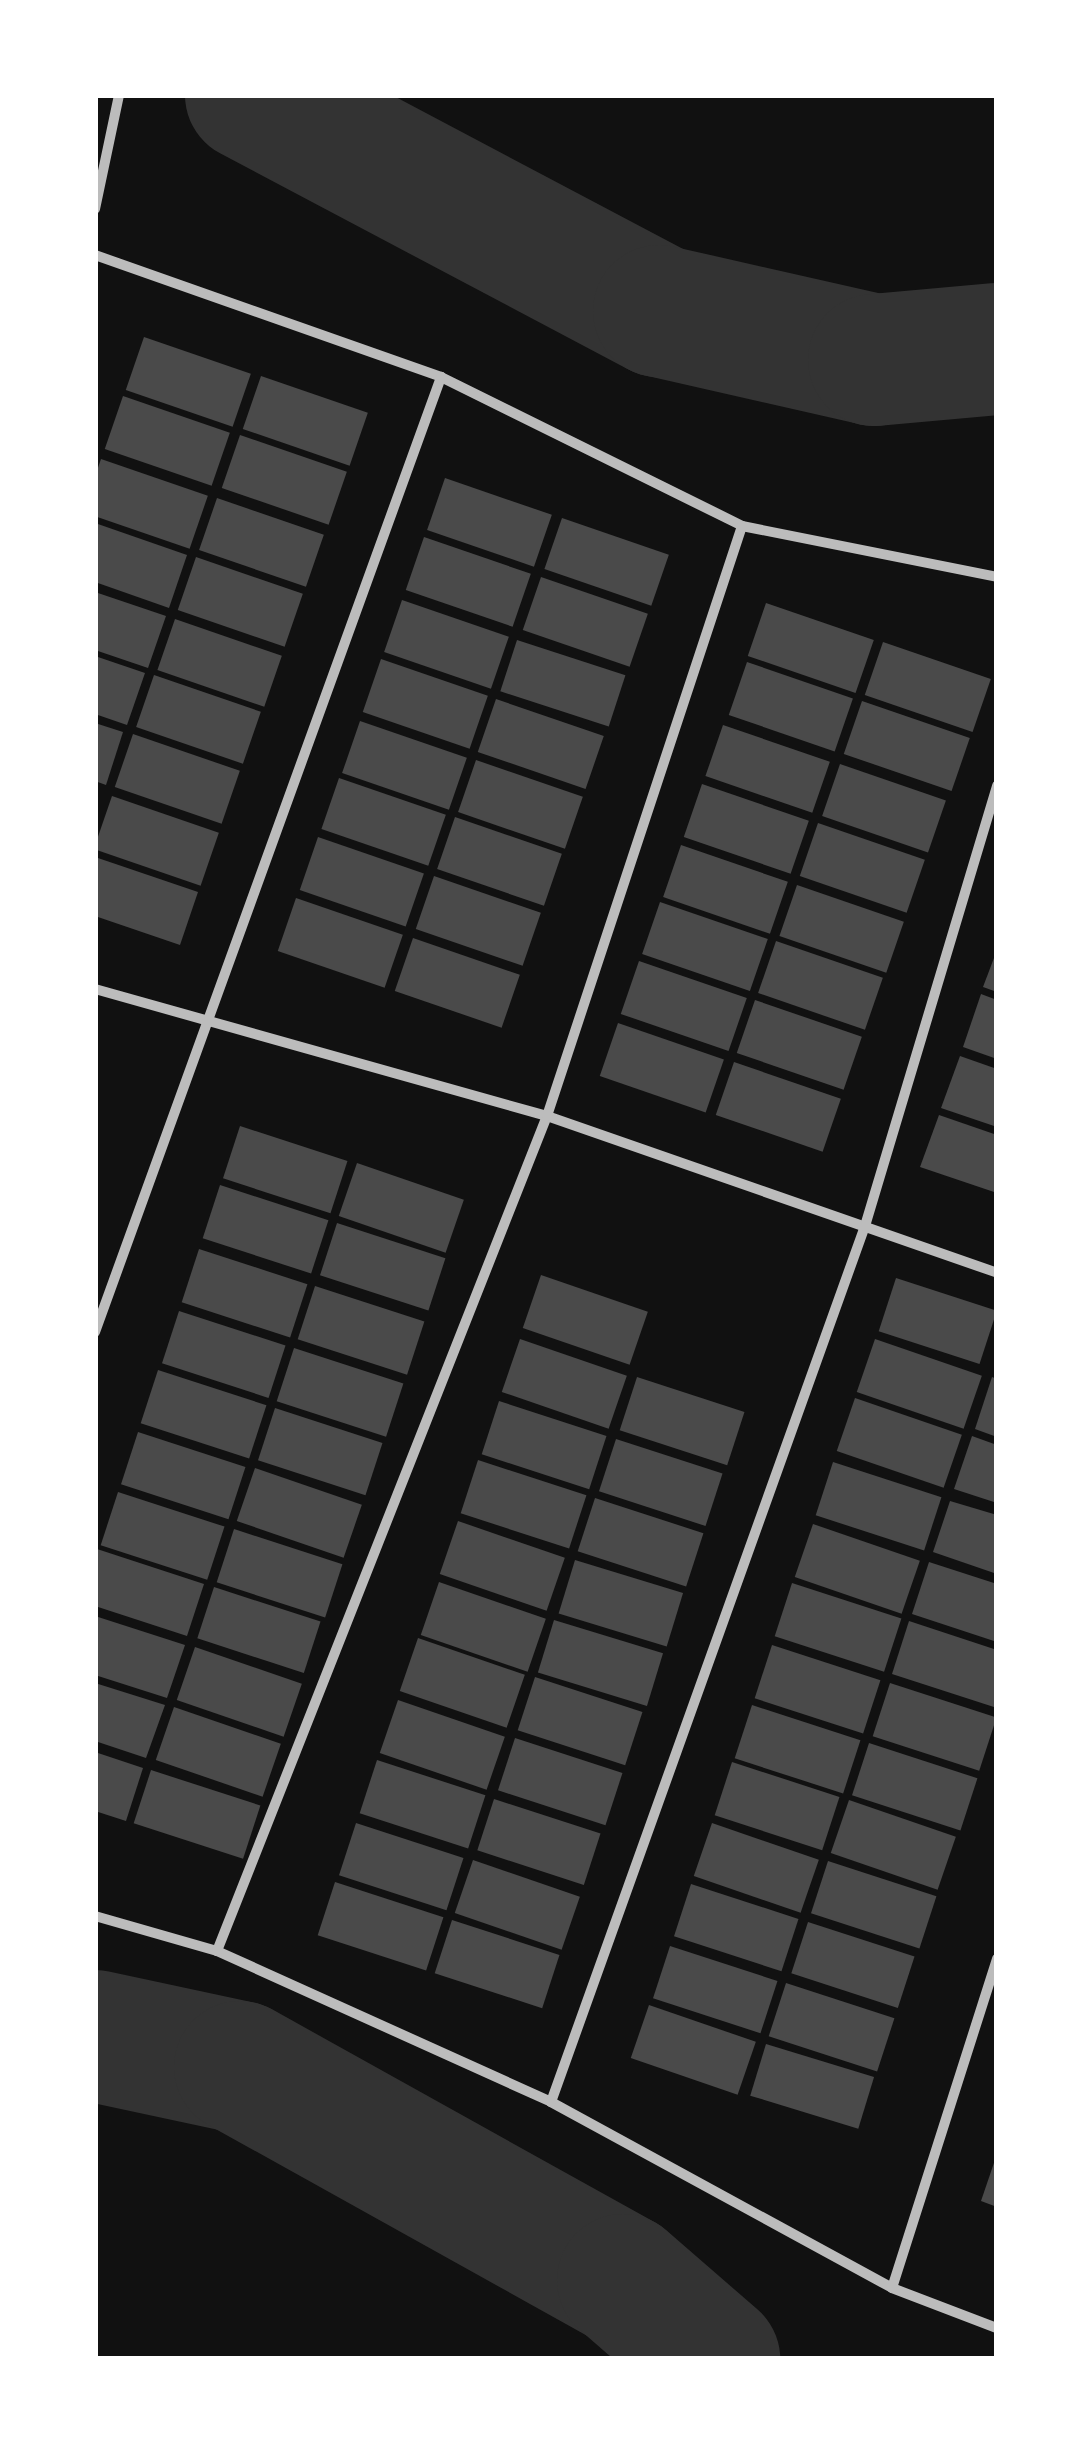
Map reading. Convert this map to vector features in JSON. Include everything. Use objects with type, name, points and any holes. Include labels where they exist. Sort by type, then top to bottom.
[{"type":"street","points":[[95,210],[119,95]]},
{"type":"street","points":[[95,255],[441,377],[742,526],[997,577]]},
{"type":"street","points":[[95,1332],[203,1023],[441,377]]},
{"type":"street","points":[[217,1951],[547,1116],[742,526]]},
{"type":"street","points":[[551,2102],[865,1226],[997,786]]},
{"type":"street","points":[[95,990],[547,1116],[997,1273]]},
{"type":"street","points":[[95,1916],[217,1951],[551,2102],[892,2288],[997,2328]]},
{"type":"street","points":[[892,2288],[997,1958]]},
{"type":"building","points":[[144,337],[251,374],[233,427],[126,390]]},
{"type":"building","points":[[261,376],[368,413],[350,466],[243,429]]},
{"type":"building","points":[[123,396],[230,433],[212,486],[105,449]]},
{"type":"building","points":[[240,435],[347,472],[329,525],[222,488]]},
{"type":"building","points":[[101,459],[208,496],[190,549],[95,516],[95,476]]},
{"type":"building","points":[[445,478],[552,515],[534,567],[427,530]]},
{"type":"building","points":[[217,498],[324,535],[306,587],[199,550]]},
{"type":"building","points":[[562,518],[669,555],[651,606],[544,569]]},
{"type":"building","points":[[95,523],[187,555],[169,608],[95,582]]},
{"type":"building","points":[[424,537],[531,574],[513,627],[406,590]]},
{"type":"building","points":[[196,557],[303,594],[285,647],[178,610]]},
{"type":"building","points":[[541,577],[648,614],[630,667],[523,630]]},
{"type":"building","points":[[95,592],[166,616],[148,668],[95,650]]},
{"type":"building","points":[[402,600],[509,637],[491,689],[384,652]]},
{"type":"building","points":[[766,603],[874,640],[856,693],[748,656]]},
{"type":"building","points":[[175,619],[282,656],[264,707],[157,670]]},
{"type":"building","points":[[517,640],[625,675],[609,727],[500,691]]},
{"type":"building","points":[[883,642],[991,679],[973,732],[865,695]]},
{"type":"building","points":[[95,656],[145,673],[127,725],[95,714]]},
{"type":"building","points":[[381,659],[488,696],[470,749],[363,712]]},
{"type":"building","points":[[747,662],[853,698],[835,751],[729,715]]},
{"type":"building","points":[[154,675],[261,712],[243,764],[136,727]]},
{"type":"building","points":[[496,699],[604,736],[586,789],[478,752]]},
{"type":"building","points":[[862,701],[970,738],[952,791],[844,754]]},
{"type":"building","points":[[360,721],[467,758],[449,810],[342,773]]},
{"type":"building","points":[[95,723],[123,732],[106,785],[95,781]]},
{"type":"building","points":[[723,725],[830,762],[812,813],[705,776]]},
{"type":"building","points":[[133,734],[240,771],[222,824],[115,787]]},
{"type":"building","points":[[476,760],[583,797],[565,849],[458,812]]},
{"type":"building","points":[[840,764],[946,800],[928,852],[822,816]]},
{"type":"building","points":[[339,778],[446,815],[428,866],[321,829]]},
{"type":"building","points":[[702,784],[809,821],[791,874],[684,837]]},
{"type":"building","points":[[112,796],[219,833],[201,886],[95,849]]},
{"type":"building","points":[[455,817],[562,854],[544,906],[437,869]]},
{"type":"building","points":[[818,823],[925,860],[907,913],[800,876]]},
{"type":"building","points":[[318,837],[424,873],[406,926],[300,890]]},
{"type":"building","points":[[681,845],[788,882],[770,934],[663,897]]},
{"type":"building","points":[[95,857],[198,892],[180,945],[95,916]]},
{"type":"building","points":[[434,876],[541,913],[523,966],[416,929]]},
{"type":"building","points":[[797,885],[904,922],[886,973],[779,936]]},
{"type":"building","points":[[296,898],[403,935],[385,988],[278,951]]},
{"type":"building","points":[[660,902],[768,939],[750,991],[642,954]]},
{"type":"building","points":[[413,938],[520,975],[502,1028],[395,991]]},
{"type":"building","points":[[776,941],[883,978],[865,1030],[758,993]]},
{"type":"building","points":[[997,950],[997,992],[983,987]]},
{"type":"building","points":[[639,961],[747,998],[729,1051],[621,1014]]},
{"type":"building","points":[[981,994],[997,1000],[997,1059],[963,1047]]},
{"type":"building","points":[[755,1000],[862,1037],[844,1090],[737,1053]]},
{"type":"building","points":[[618,1023],[724,1059],[706,1112],[600,1076]]},
{"type":"building","points":[[960,1056],[997,1069],[997,1127],[941,1108]]},
{"type":"building","points":[[734,1062],[841,1099],[823,1152],[716,1115]]},
{"type":"building","points":[[939,1115],[997,1135],[997,1193],[920,1167]]},
{"type":"building","points":[[240,1126],[347,1161],[330,1213],[223,1178]]},
{"type":"building","points":[[357,1163],[464,1200],[446,1253],[339,1216]]},
{"type":"building","points":[[220,1185],[328,1220],[311,1273],[203,1238]]},
{"type":"building","points":[[337,1223],[445,1258],[428,1311],[320,1275]]},
{"type":"building","points":[[199,1249],[307,1284],[290,1337],[182,1302]]},
{"type":"building","points":[[541,1275],[648,1312],[630,1365],[523,1328]]},
{"type":"building","points":[[896,1278],[997,1311],[980,1364],[879,1331]]},
{"type":"building","points":[[315,1286],[424,1322],[407,1375],[298,1339]]},
{"type":"building","points":[[179,1311],[286,1346],[269,1398],[162,1363]]},
{"type":"building","points":[[520,1339],[627,1376],[609,1429],[502,1392]]},
{"type":"building","points":[[875,1339],[982,1376],[964,1429],[857,1392]]},
{"type":"building","points":[[294,1348],[403,1384],[386,1437],[277,1401]]},
{"type":"building","points":[[158,1370],[266,1405],[249,1458],[141,1423]]},
{"type":"building","points":[[637,1377],[744,1412],[727,1465],[620,1430]]},
{"type":"building","points":[[992,1377],[997,1379],[997,1437],[975,1429]]},
{"type":"building","points":[[855,1398],[962,1435],[944,1488],[837,1451]]},
{"type":"building","points":[[499,1401],[606,1436],[589,1489],[482,1454]]},
{"type":"building","points":[[275,1408],[382,1443],[365,1495],[258,1460]]},
{"type":"building","points":[[138,1432],[245,1467],[228,1519],[121,1484]]},
{"type":"building","points":[[972,1436],[997,1445],[997,1503],[954,1489]]},
{"type":"building","points":[[616,1439],[723,1474],[706,1526],[599,1491]]},
{"type":"building","points":[[478,1460],[586,1495],[569,1548],[461,1513]]},
{"type":"building","points":[[833,1462],[941,1497],[924,1550],[816,1515]]},
{"type":"building","points":[[255,1468],[362,1505],[344,1558],[237,1521]]},
{"type":"building","points":[[118,1492],[225,1527],[207,1580],[101,1545]]},
{"type":"building","points":[[595,1498],[703,1533],[686,1586],[578,1551]]},
{"type":"building","points":[[950,1501],[997,1515],[997,1574],[933,1552]]},
{"type":"building","points":[[458,1521],[565,1558],[547,1611],[440,1574]]},
{"type":"building","points":[[813,1524],[920,1561],[902,1614],[795,1577]]},
{"type":"building","points":[[234,1529],[342,1564],[325,1617],[217,1582]]},
{"type":"building","points":[[97,1549],[204,1584],[187,1636],[95,1606]]},
{"type":"building","points":[[575,1560],[683,1593],[667,1647],[559,1614]]},
{"type":"building","points":[[929,1562],[997,1584],[997,1642],[912,1614]]},
{"type":"building","points":[[439,1582],[546,1619],[528,1672],[421,1635]]},
{"type":"building","points":[[792,1583],[901,1619],[884,1672],[775,1636]]},
{"type":"building","points":[[214,1587],[321,1622],[304,1673],[197,1638]]},
{"type":"building","points":[[95,1616],[185,1645],[167,1698],[95,1675]]},
{"type":"building","points":[[554,1620],[663,1653],[647,1706],[538,1673]]},
{"type":"building","points":[[909,1621],[997,1650],[997,1708],[892,1674]]},
{"type":"building","points":[[418,1638],[525,1675],[507,1728],[400,1691]]},
{"type":"building","points":[[772,1645],[880,1680],[863,1733],[755,1698]]},
{"type":"building","points":[[195,1647],[302,1684],[284,1737],[177,1700]]},
{"type":"building","points":[[535,1677],[642,1712],[625,1765],[518,1730]]},
{"type":"building","points":[[95,1683],[165,1705],[146,1758],[95,1741]]},
{"type":"building","points":[[890,1683],[997,1718],[979,1771],[873,1736]]},
{"type":"building","points":[[398,1700],[505,1737],[487,1790],[380,1753]]},
{"type":"building","points":[[752,1705],[860,1740],[843,1793],[735,1758]]},
{"type":"building","points":[[174,1707],[281,1744],[263,1797],[156,1760]]},
{"type":"building","points":[[515,1738],[622,1773],[605,1825],[498,1790]]},
{"type":"building","points":[[869,1743],[977,1778],[960,1831],[852,1795]]},
{"type":"building","points":[[95,1752],[143,1768],[126,1821],[95,1811]]},
{"type":"building","points":[[377,1760],[485,1795],[468,1848],[360,1813]]},
{"type":"building","points":[[732,1762],[839,1797],[822,1850],[715,1815]]},
{"type":"building","points":[[151,1770],[260,1806],[243,1859],[134,1823]]},
{"type":"building","points":[[494,1799],[601,1834],[584,1885],[477,1850]]},
{"type":"building","points":[[849,1800],[956,1837],[938,1890],[831,1853]]},
{"type":"building","points":[[356,1823],[463,1858],[446,1910],[339,1875]]},
{"type":"building","points":[[712,1823],[819,1860],[801,1913],[694,1876]]},
{"type":"building","points":[[473,1860],[580,1897],[562,1950],[455,1913]]},
{"type":"building","points":[[828,1861],[936,1896],[919,1949],[811,1913]]},
{"type":"building","points":[[335,1882],[443,1917],[426,1970],[318,1935]]},
{"type":"building","points":[[691,1884],[798,1919],[781,1971],[674,1936]]},
{"type":"building","points":[[452,1920],[559,1955],[542,2008],[435,1973]]},
{"type":"building","points":[[808,1922],[915,1957],[898,2008],[791,1973]]},
{"type":"building","points":[[670,1946],[777,1981],[760,2033],[653,1998]]},
{"type":"building","points":[[786,1983],[894,2018],[877,2071],[769,2036]]},
{"type":"building","points":[[649,2005],[756,2042],[738,2095],[631,2058]]},
{"type":"building","points":[[766,2044],[874,2077],[858,2129],[750,2096]]},
{"type":"building","points":[[997,2154],[997,2207],[981,2201]]},
{"type":"waterway","points":[[251,95],[659,311],[874,360],[997,349]]},
{"type":"waterway","points":[[95,2036],[240,2067],[623,2280],[714,2359]]}]
